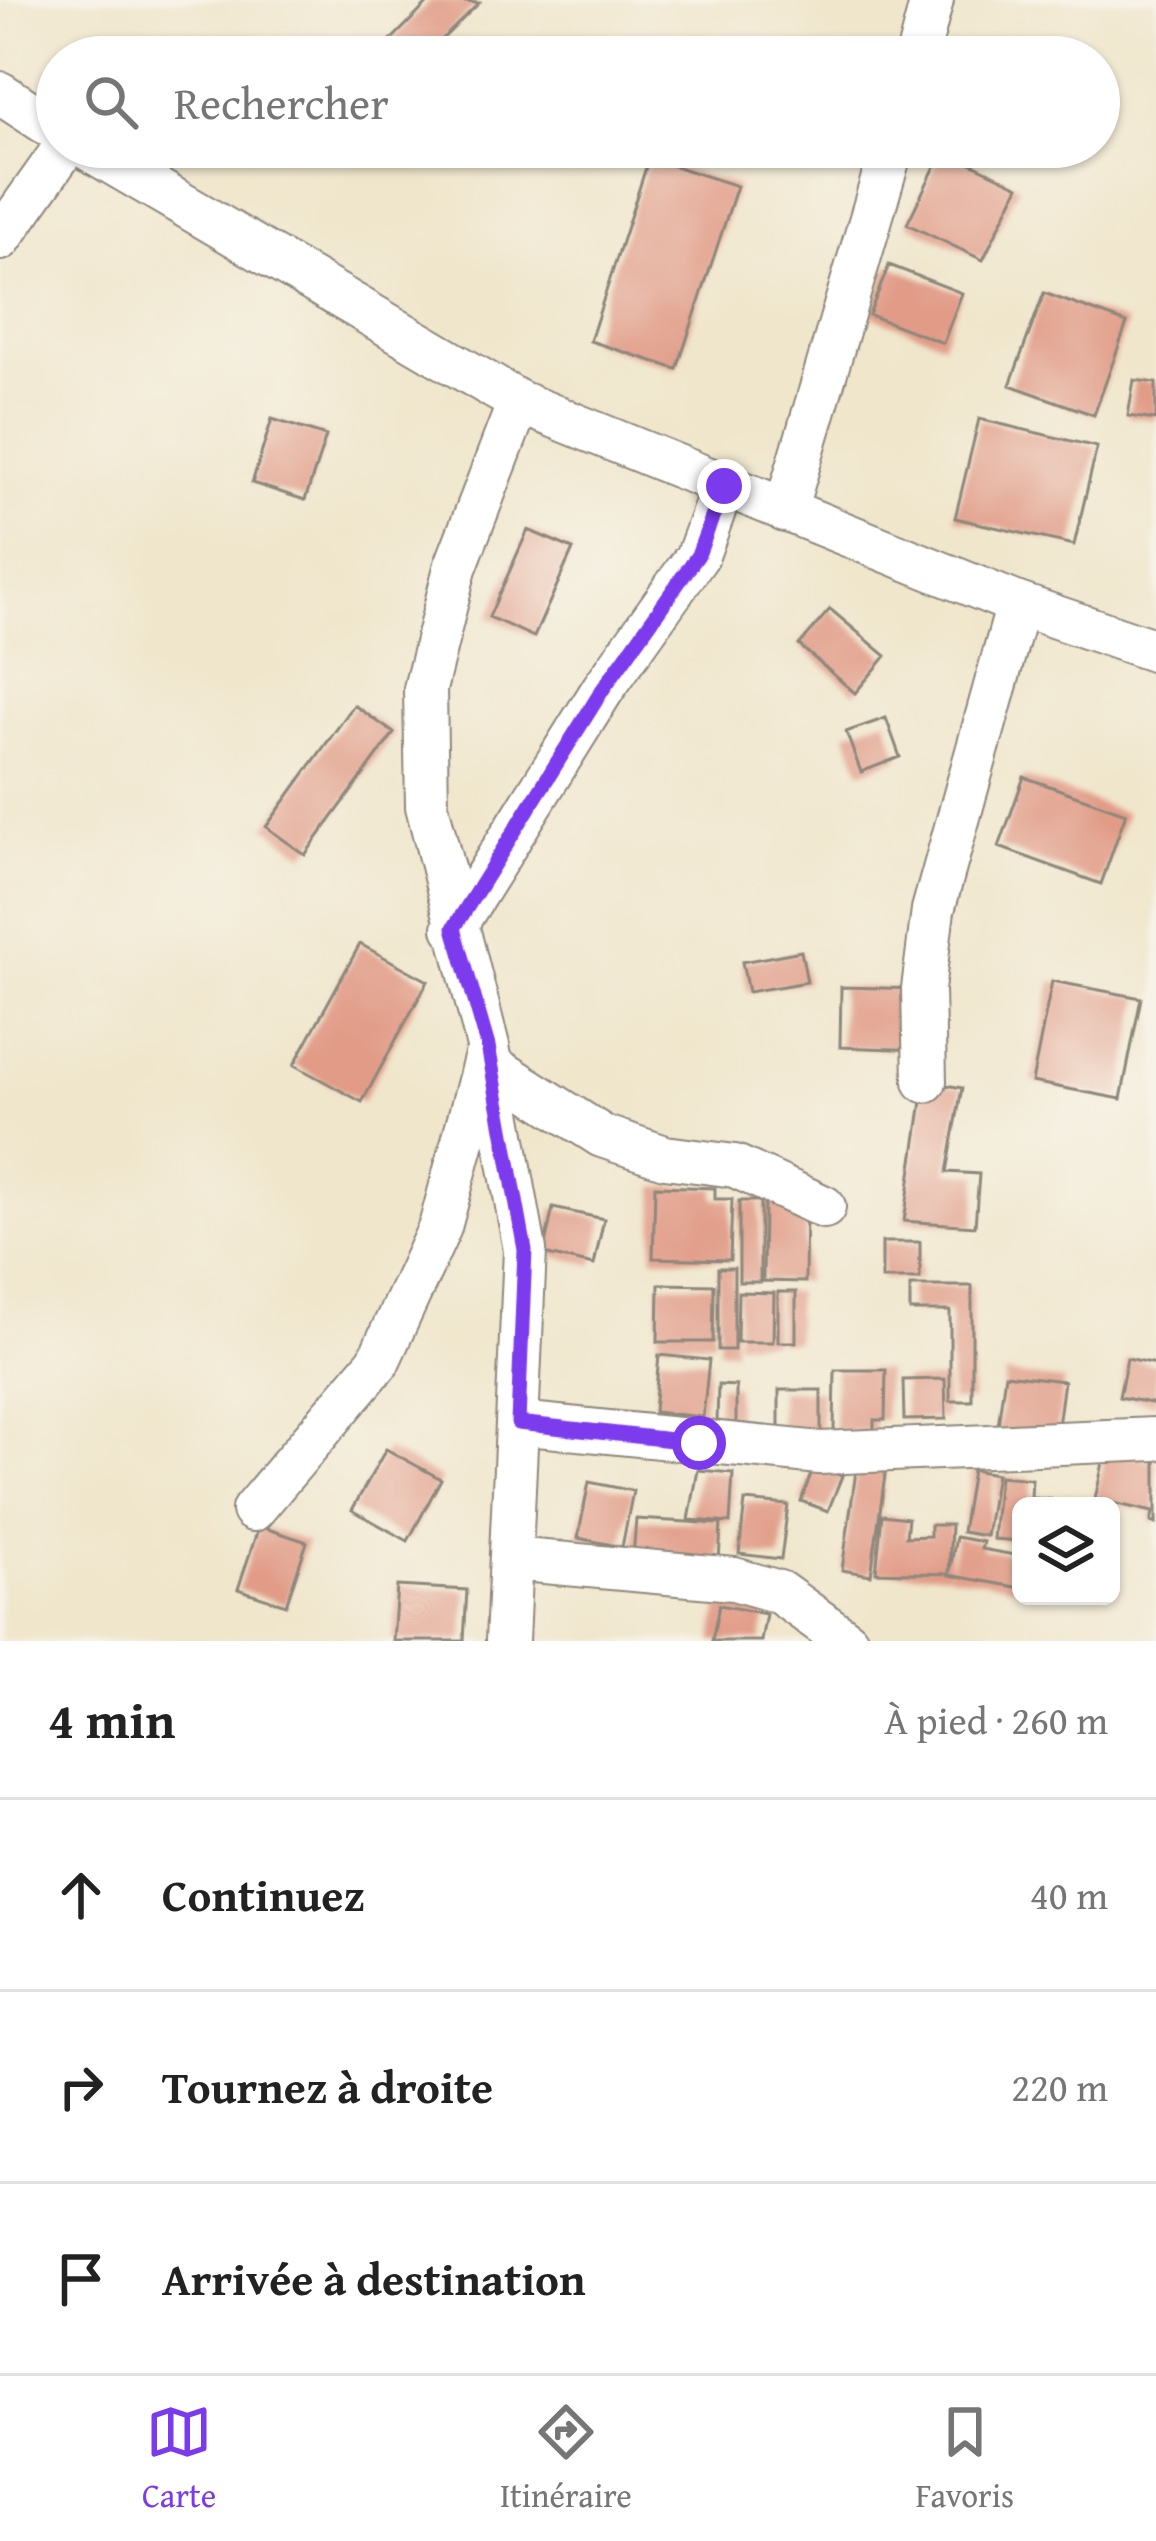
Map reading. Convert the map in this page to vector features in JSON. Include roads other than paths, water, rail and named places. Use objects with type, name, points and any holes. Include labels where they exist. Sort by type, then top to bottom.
[{"type":"street","points":[[922,36],[932,0]]},
{"type":"street","points":[[0,93],[36,116]]},
{"type":"street","points":[[0,239],[50,168]]},
{"type":"street","points":[[121,168],[519,402],[1018,604],[1156,651]]},
{"type":"street","points":[[785,511],[886,168]]},
{"type":"street","points":[[507,1641],[525,1250],[490,1056],[454,928],[427,806],[425,689],[455,568],[519,402]]},
{"type":"street","points":[[454,928],[603,689],[698,555],[724,486]]},
{"type":"street","points":[[925,1082],[922,989],[932,910],[1018,604]]},
{"type":"street","points":[[490,1056],[602,1136],[665,1157],[735,1166],[824,1207]]},
{"type":"street","points":[[253,1510],[378,1361],[440,1227],[490,1056]]},
{"type":"street","points":[[518,1423],[820,1453],[1156,1439]]},
{"type":"street","points":[[511,1559],[734,1579],[779,1592],[847,1641]]}]
